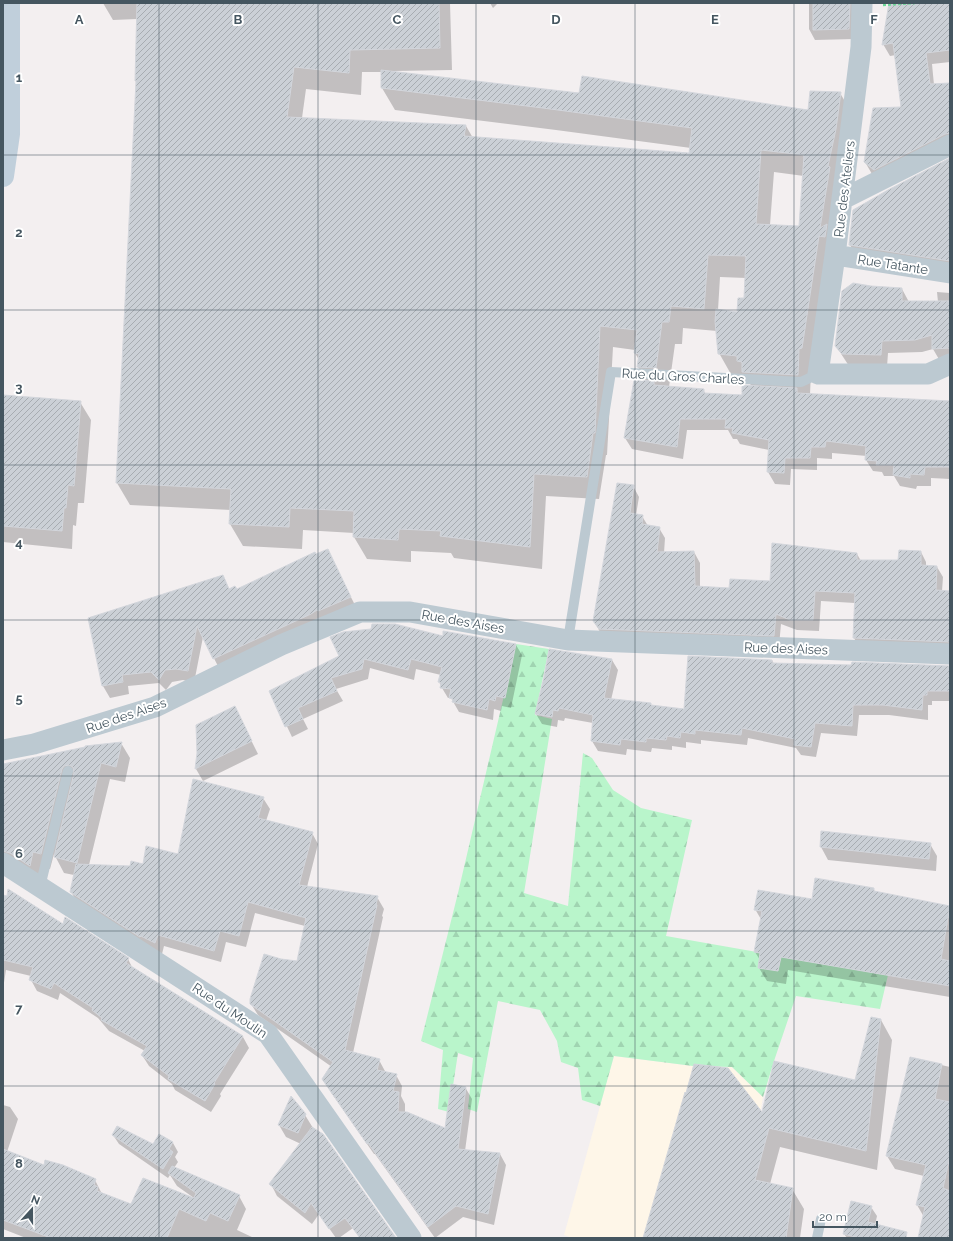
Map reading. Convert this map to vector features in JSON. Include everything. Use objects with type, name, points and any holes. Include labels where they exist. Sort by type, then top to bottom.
[{"type":"main road","points":[[3,176],[9,134],[9,3]]},
{"type":"street","name":"Rue des Ateliers","points":[[818,374],[843,199],[861,47],[862,5]]},
{"type":"street","points":[[843,199],[950,145]]},
{"type":"street","name":"Rue Tatante","points":[[836,255],[950,273]]},
{"type":"street","name":"Rue du Gros Charles","points":[[818,374],[928,374],[950,364]]},
{"type":"street","name":"Rue des Aises","points":[[3,750],[34,744],[155,707],[281,645],[360,612],[410,612],[568,640],[950,654]]},
{"type":"street","name":"Rue du Moulin","points":[[3,863],[268,1034],[411,1238]]},
{"type":"lane","name":"Rue du Gros Charles","points":[[568,640],[611,372],[801,382],[818,374]]},
{"type":"lane","points":[[40,887],[68,771]]},
{"type":"lane","points":[[817,1238],[821,1219]]},
{"type":"path","points":[[862,5],[914,3]]},
{"type":"shaded area","points":[[614,1056],[693,1066],[732,1067],[763,1097],[758,1126],[726,1238],[572,1238],[564,1235]]},
{"type":"green space","points":[[516,644],[549,649],[535,715],[552,719],[524,893],[568,906],[583,753],[592,758],[613,790],[641,808],[692,820],[666,936],[888,975],[880,1009],[796,996],[763,1097],[732,1067],[693,1066],[614,1056],[600,1106],[582,1100],[578,1068],[561,1062],[557,1041],[540,1010],[498,1001],[477,1112],[468,1109],[473,1058],[458,1053],[449,1112],[438,1109],[443,1050],[421,1041],[458,893]]},
{"type":"building","points":[[137,3],[439,3],[440,48],[350,50],[349,73],[294,67],[287,117],[466,125],[464,136],[689,153],[692,128],[381,88],[381,70],[579,93],[582,76],[808,110],[810,91],[841,92],[836,129],[828,166],[830,167],[820,228],[827,224],[825,237],[819,236],[802,348],[799,349],[798,375],[742,372],[742,362],[737,361],[737,356],[718,354],[715,321],[716,309],[737,312],[738,298],[744,298],[746,256],[708,255],[704,309],[671,306],[669,322],[662,322],[656,368],[637,367],[639,354],[634,353],[637,330],[600,326],[595,433],[593,433],[587,477],[534,474],[530,547],[440,536],[441,531],[399,529],[398,540],[353,537],[354,511],[290,508],[289,527],[229,524],[231,489],[116,483],[135,81]],"holes":[[[761,150],[804,155],[799,226],[756,224]]]},
{"type":"building","points":[[813,3],[850,3],[849,29],[813,30]]},
{"type":"building","points":[[889,3],[950,3],[950,50],[926,53],[930,84],[950,83],[950,133],[945,134],[874,170],[864,162],[873,108],[901,107],[893,43],[882,45]]},
{"type":"building","points":[[950,158],[950,261],[849,245],[853,210]]},
{"type":"building","points":[[853,283],[902,288],[902,301],[950,301],[950,348],[932,349],[932,335],[915,340],[882,341],[881,355],[842,354],[835,346],[842,291]]},
{"type":"building","points":[[634,380],[654,381],[654,385],[704,389],[704,393],[742,395],[742,385],[797,388],[797,393],[950,401],[949,467],[925,467],[924,475],[910,474],[910,478],[893,475],[894,465],[876,465],[877,461],[865,460],[866,446],[826,441],[825,447],[811,447],[810,458],[785,458],[784,473],[767,472],[769,440],[732,433],[733,428],[725,428],[726,419],[680,419],[677,447],[624,438]]},
{"type":"building","points":[[3,395],[81,401],[74,486],[68,485],[62,531],[3,526]]},
{"type":"building","points":[[617,483],[634,485],[630,513],[643,515],[642,524],[660,527],[657,552],[694,551],[695,586],[729,588],[730,579],[770,581],[772,543],[857,553],[857,560],[898,560],[899,550],[921,551],[921,565],[937,566],[936,590],[950,591],[950,642],[853,638],[855,593],[815,591],[813,620],[790,620],[776,614],[774,636],[599,629],[593,621]]},
{"type":"building","points":[[328,549],[351,597],[318,611],[317,610],[213,659],[197,626],[188,671],[176,669],[165,670],[159,680],[151,672],[122,675],[123,682],[102,686],[88,618],[223,575],[229,589],[235,586],[237,589],[315,552],[316,554]]},
{"type":"building","points":[[372,624],[395,624],[443,636],[443,631],[516,644],[505,698],[496,696],[495,701],[489,699],[487,710],[452,702],[453,699],[449,698],[451,689],[440,688],[441,683],[438,682],[442,667],[411,659],[408,670],[364,659],[362,669],[331,678],[337,691],[298,708],[303,719],[285,727],[269,691],[339,656],[330,637],[343,632],[371,629]]},
{"type":"building","points":[[549,649],[612,659],[604,698],[651,703],[651,705],[684,709],[688,656],[772,660],[772,663],[851,665],[852,662],[950,666],[950,691],[927,691],[927,695],[923,695],[922,710],[883,705],[853,705],[852,726],[815,723],[811,747],[794,745],[795,739],[742,728],[741,735],[695,730],[695,734],[681,732],[680,738],[667,736],[666,740],[646,738],[646,742],[621,739],[620,745],[591,741],[593,715],[559,708],[558,711],[553,710],[552,717],[535,714]]},
{"type":"building","points":[[235,706],[252,741],[195,769],[197,753],[196,725]]},
{"type":"building","points":[[122,742],[116,767],[101,763],[77,863],[54,857],[74,773],[73,767],[69,765],[64,766],[62,769],[41,854],[33,852],[30,866],[10,853],[3,851],[3,764],[85,746]]},
{"type":"building","points":[[193,779],[264,797],[258,818],[313,832],[299,885],[378,896],[345,1050],[380,1059],[377,1070],[397,1074],[393,1091],[399,1092],[398,1112],[407,1112],[445,1128],[451,1084],[466,1087],[458,1149],[500,1153],[488,1214],[456,1206],[428,1227],[368,1143],[367,1144],[322,1079],[333,1062],[250,1004],[250,999],[264,954],[281,959],[297,961],[306,918],[248,902],[239,936],[220,931],[214,951],[158,935],[155,943],[141,936],[140,937],[70,892],[76,864],[130,866],[131,861],[143,864],[146,846],[178,854]]},
{"type":"building","points":[[821,831],[931,843],[929,859],[820,847]]},
{"type":"building","points":[[815,878],[874,888],[874,891],[950,906],[941,959],[950,961],[950,986],[781,957],[778,971],[758,968],[760,953],[754,952],[762,911],[754,910],[758,890],[812,899]]},
{"type":"building","points":[[8,889],[63,924],[65,917],[129,958],[126,963],[243,1036],[214,1083],[215,1084],[205,1101],[168,1079],[169,1076],[141,1055],[147,1046],[101,1020],[102,1018],[92,1010],[93,1008],[54,983],[51,989],[29,980],[33,967],[3,960],[3,895],[7,896]]},
{"type":"building","points":[[871,1017],[881,1019],[866,1151],[769,1128],[755,1180],[793,1188],[786,1238],[643,1238],[694,1064],[728,1068],[762,1112],[774,1061],[855,1080]]},
{"type":"building","points":[[910,1057],[942,1064],[935,1099],[950,1102],[950,1156],[943,1188],[950,1191],[950,1238],[918,1238],[925,1207],[916,1205],[926,1165],[886,1156]]},
{"type":"building","points":[[291,1096],[306,1114],[298,1133],[278,1125]]},
{"type":"building","points":[[117,1126],[153,1144],[159,1134],[173,1142],[169,1149],[173,1152],[163,1169],[112,1135]]},
{"type":"building","points":[[312,1127],[323,1134],[396,1238],[360,1238],[345,1218],[329,1229],[311,1203],[305,1213],[269,1184]]},
{"type":"building","points":[[3,1149],[44,1165],[45,1160],[63,1165],[96,1179],[94,1185],[98,1187],[97,1191],[131,1204],[143,1178],[194,1198],[196,1193],[168,1173],[172,1166],[240,1195],[228,1221],[210,1213],[206,1221],[179,1209],[167,1238],[51,1238],[3,1220]]},
{"type":"building","points":[[851,1201],[872,1206],[868,1222],[907,1232],[906,1238],[860,1238],[843,1234]]}]
